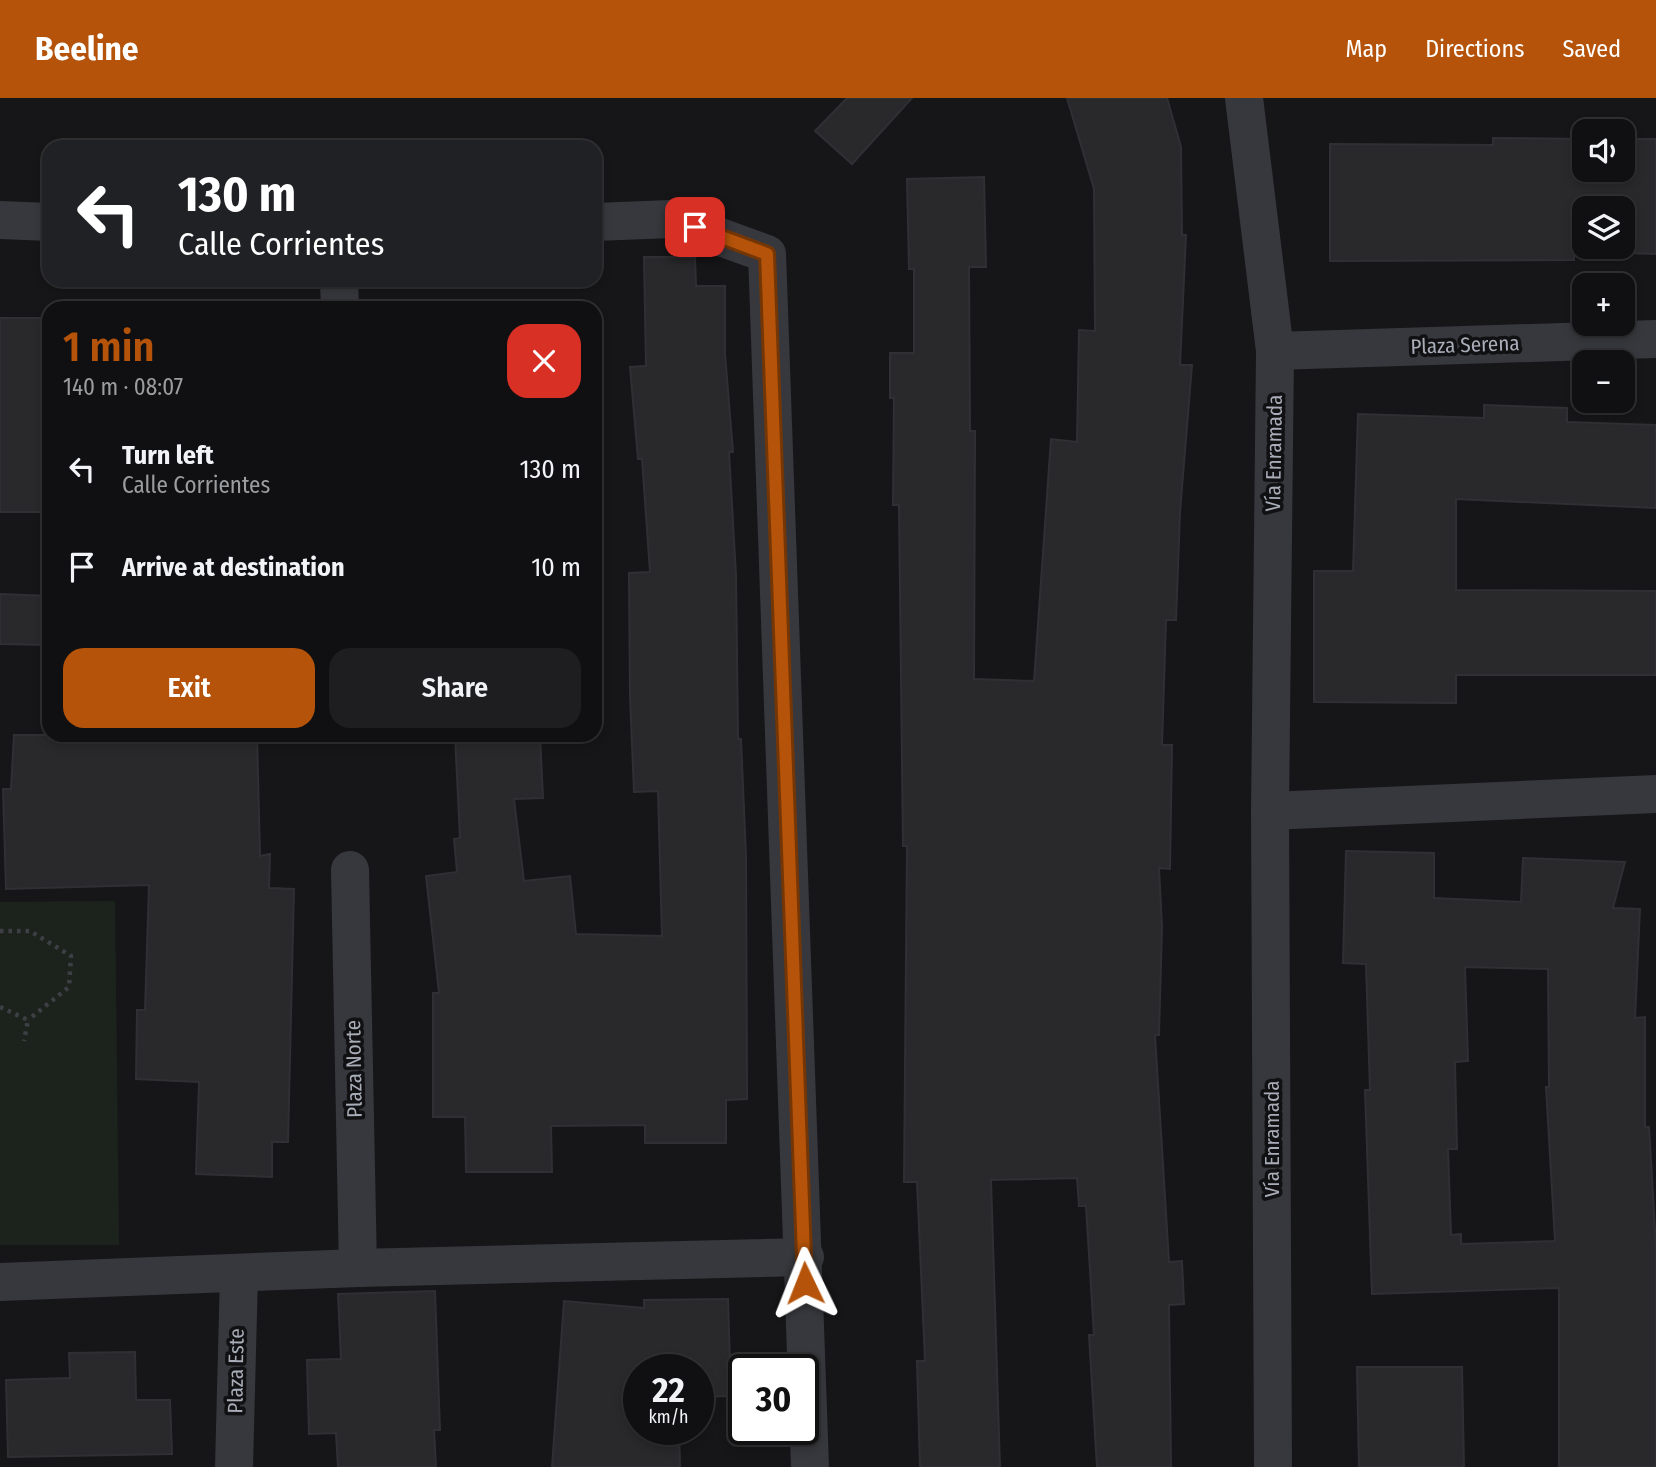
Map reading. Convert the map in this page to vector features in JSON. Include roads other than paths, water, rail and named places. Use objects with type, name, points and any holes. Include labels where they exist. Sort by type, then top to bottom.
[{"type":"street","name":"Vía Enramada","points":[[1244,98],[1275,351],[1270,811],[1273,1467]]},
{"type":"street","points":[[602,222],[671,219],[767,254],[805,1257],[810,1467]]},
{"type":"street","points":[[0,220],[42,222]]},
{"type":"street","name":"Plaza Serena","points":[[1275,351],[1656,339]]},
{"type":"street","points":[[1270,811],[1656,794]]},
{"type":"street","name":"Plaza Norte","points":[[350,870],[358,1268]]},
{"type":"street","points":[[0,1282],[358,1268],[805,1257]]},
{"type":"street","name":"Plaza Este","points":[[234,1467],[239,1274]]}]
